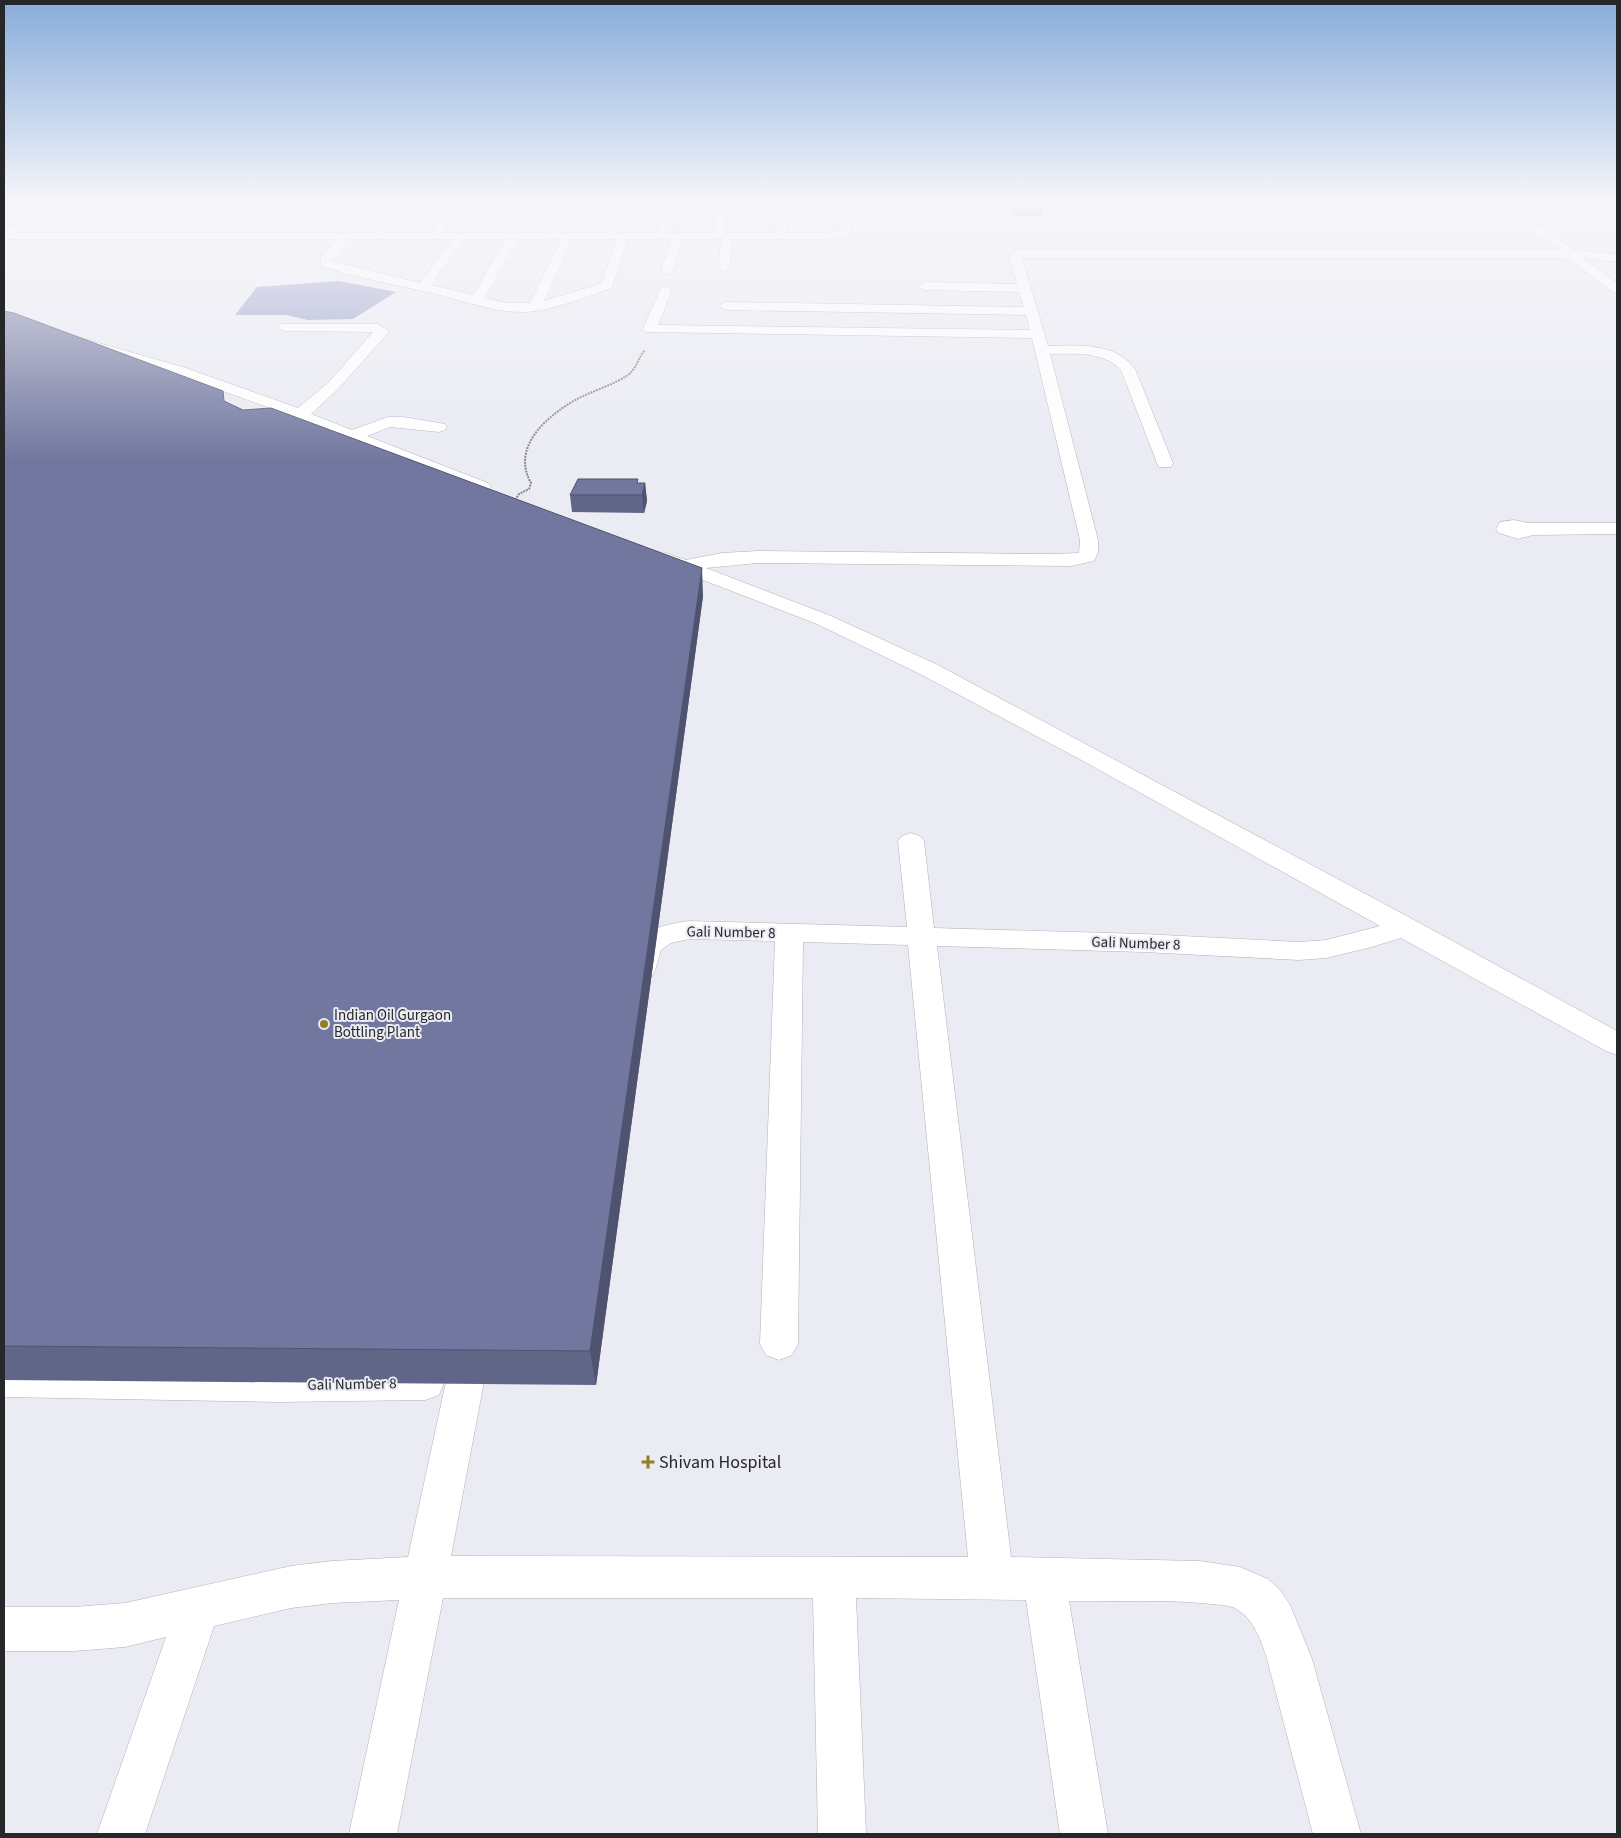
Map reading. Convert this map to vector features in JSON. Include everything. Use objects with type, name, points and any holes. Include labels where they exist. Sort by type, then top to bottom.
[{"type":"street","points":[[434,290],[507,307],[535,307],[592,290]]},
{"type":"street","points":[[476,300],[482,290]]},
{"type":"street","points":[[535,307],[543,290]]},
{"type":"street","points":[[666,290],[650,329],[1039,334]]},
{"type":"street","points":[[685,566],[722,559],[758,557],[1071,560],[1087,557],[1090,552],[1089,540],[1048,382],[1039,334],[1026,290]]},
{"type":"street","points":[[719,330],[730,292]]},
{"type":"street","points":[[726,306],[1032,311]]},
{"type":"street","points":[[4,320],[157,363],[291,412],[515,500]]},
{"type":"street","points":[[258,417],[291,412],[334,385],[382,331],[373,327],[286,327]]},
{"type":"street","points":[[1043,350],[1089,351],[1116,357],[1123,362],[1128,369],[1166,463]]},
{"type":"street","points":[[351,436],[392,422],[439,427]]},
{"type":"street","points":[[435,489],[460,479]]},
{"type":"street","points":[[1526,529],[1617,529]]},
{"type":"street","points":[[650,552],[824,620],[911,661],[1093,757],[1617,1044]]},
{"type":"street","points":[[911,842],[992,1579]]},
{"type":"street","name":"Gali Number 8","points":[[638,995],[646,948],[655,939],[668,933],[689,930],[1143,943],[1299,951],[1326,949],[1358,942],[1406,927]]},
{"type":"street","points":[[779,1344],[789,933]]},
{"type":"street","name":"Gali Number 8","points":[[4,1380],[278,1385],[478,1382],[425,1577]]},
{"type":"street","points":[[373,1834],[425,1577]]},
{"type":"street","points":[[4,1629],[74,1629],[125,1625],[291,1587],[332,1582],[425,1577],[1044,1579],[1209,1582],[1237,1586],[1254,1595],[1269,1610],[1283,1640],[1294,1673],[1338,1834]]},
{"type":"street","points":[[834,1578],[842,1834]]},
{"type":"street","points":[[1044,1579],[1084,1834]]},
{"type":"street","points":[[121,1834],[198,1609]]},
{"type":"path","points":[[515,500],[518,494],[530,489],[531,483],[525,474],[522,462],[526,448],[548,418],[574,400],[618,380],[632,371],[646,348]]},
{"type":"water","points":[[255,290],[384,290],[396,292],[353,319],[308,320],[286,315],[235,315]]},
{"type":"building","name":"Indian Oil Gurgaon Bottling Plant","points":[[4,311],[14,313],[223,391],[224,401],[243,410],[271,408],[702,568],[590,1351],[4,1346]]},
{"type":"building","points":[[578,479],[638,479],[637,483],[645,483],[642,495],[570,495]]},
{"type":"place","name":"Indian Oil Gurgaon Bottling Plant","points":[[324,1024]]},
{"type":"place","name":"Shivam Hospital","points":[[648,1462]]}]
